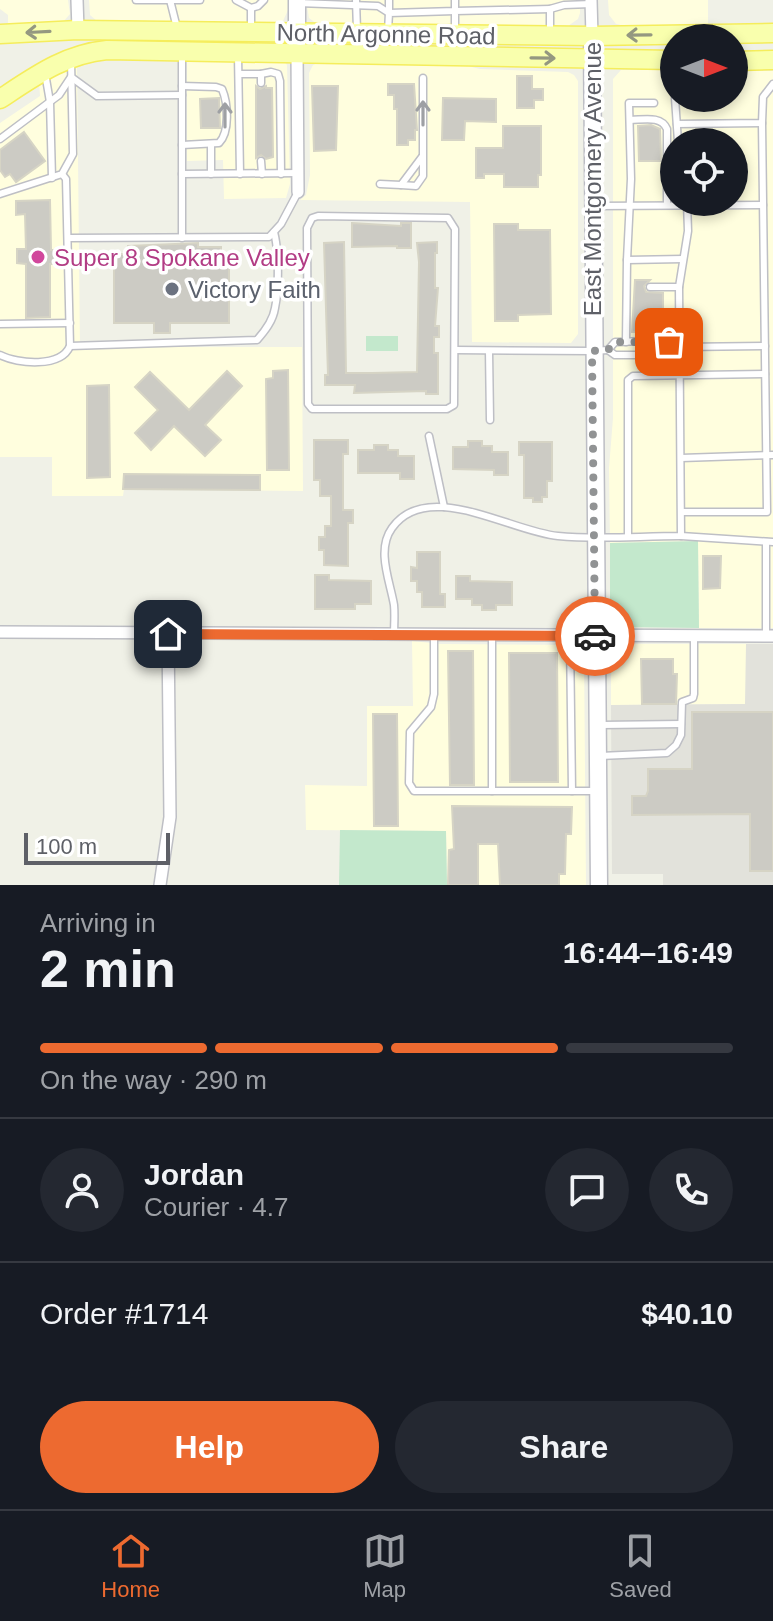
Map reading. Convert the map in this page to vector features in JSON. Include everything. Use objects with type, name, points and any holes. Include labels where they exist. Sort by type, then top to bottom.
[{"type":"main road","points":[[297,2],[297,42]]},
{"type":"main road","name":"North Argonne Road","points":[[0,34],[78,30],[251,32],[297,42],[592,59],[660,60]]},
{"type":"main road","points":[[0,99],[45,69],[77,55],[77,51],[94,41],[146,38],[172,31]]},
{"type":"main road","name":"North Argonne Road","points":[[77,55],[107,50],[238,51],[357,34],[592,36],[773,33]]},
{"type":"main road","name":"East Montgomery Avenue","points":[[592,36],[592,206],[600,350],[595,536],[599,885]]},
{"type":"main road","points":[[748,61],[773,60]]},
{"type":"street","points":[[77,0],[78,30]]},
{"type":"street","name":"East Montgomery Avenue","points":[[591,2],[592,36]]},
{"type":"street","points":[[297,42],[298,192]]},
{"type":"street","points":[[0,632],[770,636]]},
{"type":"street","points":[[160,885],[170,817],[168,634]]},
{"type":"lane","points":[[136,0],[200,0]]},
{"type":"lane","points":[[170,0],[172,31]]},
{"type":"lane","points":[[236,0],[251,8],[264,0]]},
{"type":"lane","points":[[388,34],[389,0]]},
{"type":"lane","points":[[455,0],[455,11],[463,34]]},
{"type":"lane","points":[[297,2],[356,3],[378,6],[389,13],[551,9],[564,2],[591,2]]},
{"type":"lane","points":[[356,3],[357,34]]},
{"type":"lane","points":[[251,8],[251,32]]},
{"type":"lane","points":[[550,36],[551,9]]},
{"type":"lane","points":[[463,34],[472,10]]},
{"type":"lane","points":[[182,51],[182,238]]},
{"type":"lane","points":[[238,51],[240,174]]},
{"type":"lane","points":[[0,194],[62,174],[73,154],[71,77],[77,55]]},
{"type":"lane","points":[[45,69],[50,102],[52,178]]},
{"type":"lane","points":[[239,74],[278,74],[281,174]]},
{"type":"lane","points":[[261,74],[261,83]]},
{"type":"lane","points":[[71,77],[97,96],[222,89],[226,133],[219,143],[182,145]]},
{"type":"lane","points":[[0,139],[59,95],[71,77]]},
{"type":"lane","points":[[380,184],[416,186],[423,176],[423,78]]},
{"type":"lane","points":[[682,512],[767,512],[769,455],[762,123],[763,97],[773,84]]},
{"type":"lane","points":[[626,342],[629,103],[654,103]]},
{"type":"lane","points":[[676,112],[677,128]]},
{"type":"lane","points":[[630,120],[659,120],[666,128]]},
{"type":"lane","points":[[677,124],[762,123]]},
{"type":"lane","points":[[211,144],[211,174]]},
{"type":"lane","points":[[401,185],[423,155]]},
{"type":"lane","points":[[261,161],[262,174]]},
{"type":"lane","points":[[182,174],[298,173]]},
{"type":"lane","points":[[0,355],[14,360],[50,360],[67,354],[70,346],[66,179],[62,174]]},
{"type":"lane","points":[[68,238],[269,237],[298,192]]},
{"type":"lane","points":[[592,206],[660,205]]},
{"type":"lane","points":[[748,205],[763,205]]},
{"type":"lane","points":[[681,536],[679,287],[687,216]]},
{"type":"lane","points":[[312,218],[448,218],[455,229],[455,350],[454,405],[447,409],[312,409],[308,404],[307,228],[312,218]]},
{"type":"lane","points":[[70,346],[257,340],[268,328],[275,308],[277,243],[274,232]]},
{"type":"lane","points":[[627,260],[683,259]]},
{"type":"lane","points":[[626,287],[635,287]]},
{"type":"lane","points":[[650,287],[679,287]]},
{"type":"lane","points":[[0,324],[70,323]]},
{"type":"lane","points":[[600,350],[615,342],[669,342],[680,347],[765,346]]},
{"type":"lane","points":[[455,350],[600,350],[615,355],[669,355],[680,347]]},
{"type":"lane","points":[[489,351],[490,420]]},
{"type":"lane","points":[[628,536],[628,380],[633,376],[765,374]]},
{"type":"lane","points":[[429,436],[444,507]]},
{"type":"lane","points":[[681,458],[769,455]]},
{"type":"lane","points":[[394,635],[394,608],[384,555],[391,529],[409,512],[444,507],[473,512],[537,533],[681,536],[769,542],[770,636]]},
{"type":"lane","points":[[434,635],[434,694],[431,707],[410,732],[409,783],[414,791],[597,791]]},
{"type":"lane","points":[[492,636],[492,791]]},
{"type":"lane","points":[[570,636],[572,791]]},
{"type":"lane","points":[[597,756],[667,753],[676,745],[682,702],[693,698],[694,694],[694,636]]},
{"type":"lane","points":[[596,725],[681,724]]},
{"type":"shaded area","points":[[0,0],[68,0],[70,14],[64,21],[8,25],[8,15],[0,9]]},
{"type":"shaded area","points":[[89,0],[288,0],[288,10],[283,21],[277,23],[98,22],[90,15]]},
{"type":"shaded area","points":[[306,0],[580,0],[580,13],[578,19],[568,26],[317,24],[309,18]]},
{"type":"shaded area","points":[[608,0],[708,0],[708,24],[621,25],[616,24],[609,15]]},
{"type":"shaded area","points":[[187,57],[284,61],[287,65],[290,184],[286,198],[224,199],[223,160],[187,161]]},
{"type":"shaded area","points":[[320,62],[460,64],[480,69],[568,72],[574,75],[578,81],[578,334],[571,343],[472,342],[470,202],[300,200],[306,195],[310,175],[309,73],[313,65]]},
{"type":"shaded area","points":[[77,65],[80,347],[302,347],[303,491],[124,489],[123,496],[52,496],[52,457],[0,457],[0,123],[40,96],[39,81]]},
{"type":"shaded area","points":[[621,70],[660,70],[660,112],[748,112],[748,71],[773,71],[773,628],[699,628],[698,541],[610,543],[609,468],[613,418],[613,79]]},
{"type":"shaded area","points":[[366,336],[398,336],[398,351],[366,351]]},
{"type":"shaded area","points":[[698,541],[699,628],[621,627],[610,611],[610,543]]},
{"type":"shaded area","points":[[412,641],[579,645],[584,651],[586,885],[447,885],[446,831],[306,830],[305,785],[367,786],[367,706],[413,706]]},
{"type":"shaded area","points":[[616,644],[746,644],[746,704],[611,705],[611,649]]},
{"type":"shaded area","points":[[746,644],[773,644],[773,885],[663,885],[663,874],[612,874],[611,705],[745,704]]},
{"type":"shaded area","points":[[340,830],[446,831],[447,885],[339,885]]},
{"type":"building","points":[[517,76],[532,76],[532,89],[543,89],[543,100],[534,100],[534,108],[517,108]]},
{"type":"building","points":[[388,84],[414,84],[417,130],[415,140],[408,140],[408,145],[397,145],[397,109],[394,109],[394,95],[388,95]]},
{"type":"building","points":[[256,86],[260,89],[266,86],[272,88],[273,157],[266,159],[261,155],[256,158]]},
{"type":"building","points":[[312,86],[338,86],[336,150],[314,151]]},
{"type":"building","points":[[219,98],[220,128],[201,128],[200,99]]},
{"type":"building","points":[[443,98],[496,99],[496,122],[465,121],[464,140],[442,140]]},
{"type":"building","points":[[651,125],[660,129],[660,161],[639,161],[638,126]]},
{"type":"building","points":[[503,126],[541,126],[541,175],[538,175],[538,187],[504,187],[504,174],[484,174],[484,178],[476,178],[476,148],[503,148]]},
{"type":"building","points":[[24,132],[45,161],[16,182],[10,174],[5,177],[0,170],[0,150]]},
{"type":"building","name":"Super 8 Spokane Valley","points":[[50,200],[51,250],[59,250],[59,264],[50,264],[50,317],[26,318],[26,264],[17,263],[17,249],[26,249],[25,214],[16,215],[16,201]]},
{"type":"building","points":[[352,223],[401,226],[401,223],[411,223],[411,248],[352,247]]},
{"type":"building","points":[[494,224],[518,224],[518,230],[550,230],[551,314],[518,315],[518,321],[495,321]]},
{"type":"building","points":[[344,242],[346,373],[372,373],[417,372],[417,243],[437,242],[435,326],[439,326],[439,337],[434,337],[434,353],[438,353],[438,394],[426,394],[426,391],[354,393],[355,385],[325,385],[325,375],[328,375],[324,243]]},
{"type":"building","name":"Victory Faith","points":[[198,243],[198,247],[221,247],[221,255],[229,255],[229,323],[170,323],[170,333],[154,333],[154,323],[114,323],[114,254],[128,254],[128,246]]},
{"type":"building","points":[[635,280],[650,280],[644,286],[646,292],[663,293],[663,331],[632,332]]},
{"type":"building","points":[[288,370],[289,470],[267,470],[266,379],[273,378],[273,371]]},
{"type":"building","points":[[227,371],[242,386],[205,425],[221,440],[205,456],[174,426],[151,450],[135,433],[158,410],[135,387],[150,372],[189,410]]},
{"type":"building","points":[[109,385],[110,477],[87,478],[87,386]]},
{"type":"building","points":[[314,440],[348,440],[348,454],[343,454],[343,510],[353,510],[353,523],[348,523],[348,566],[324,565],[324,550],[319,550],[319,537],[325,537],[325,526],[331,526],[331,496],[320,496],[320,480],[314,480]]},
{"type":"building","points":[[468,441],[482,441],[482,446],[492,446],[492,452],[508,452],[508,475],[494,475],[494,470],[453,469],[453,447],[468,447]]},
{"type":"building","points":[[519,442],[552,442],[552,481],[547,481],[547,497],[542,497],[542,502],[524,498],[524,455],[519,455]]},
{"type":"building","points":[[374,445],[388,445],[388,450],[398,450],[398,456],[414,456],[414,479],[400,479],[400,473],[358,473],[358,450],[374,450]]},
{"type":"building","points":[[124,474],[260,475],[260,490],[123,489]]},
{"type":"building","points":[[417,552],[440,552],[440,594],[445,594],[445,607],[422,607],[422,592],[417,592],[417,581],[411,581],[411,567],[417,568]]},
{"type":"building","points":[[703,556],[721,556],[720,588],[703,589]]},
{"type":"building","points":[[315,575],[329,575],[329,580],[371,581],[371,604],[355,604],[355,609],[315,609]]},
{"type":"building","points":[[456,576],[470,576],[470,581],[512,582],[512,605],[496,605],[496,610],[482,610],[482,605],[472,605],[472,599],[456,599]]},
{"type":"building","points":[[448,651],[473,651],[474,785],[450,785]]},
{"type":"building","points":[[509,653],[557,653],[558,782],[510,782]]},
{"type":"building","points":[[641,659],[673,659],[673,674],[677,674],[676,704],[642,704]]},
{"type":"building","points":[[692,712],[773,712],[773,871],[750,871],[750,814],[632,815],[632,796],[646,796],[648,791],[648,769],[692,769]]},
{"type":"building","points":[[373,714],[397,714],[398,826],[374,826]]},
{"type":"building","points":[[452,806],[572,807],[571,834],[566,834],[565,874],[559,874],[559,885],[500,885],[498,844],[478,844],[478,885],[448,885],[449,850],[454,849]]},
{"type":"way so far","points":[[595,636],[592,351],[608,350],[615,342],[669,342]]},
{"type":"place","name":"Super 8 Spokane Valley","points":[[38,257]]},
{"type":"place","name":"Victory Faith","points":[[172,289]]},
{"type":"route","points":[[168,634],[595,636]]}]
